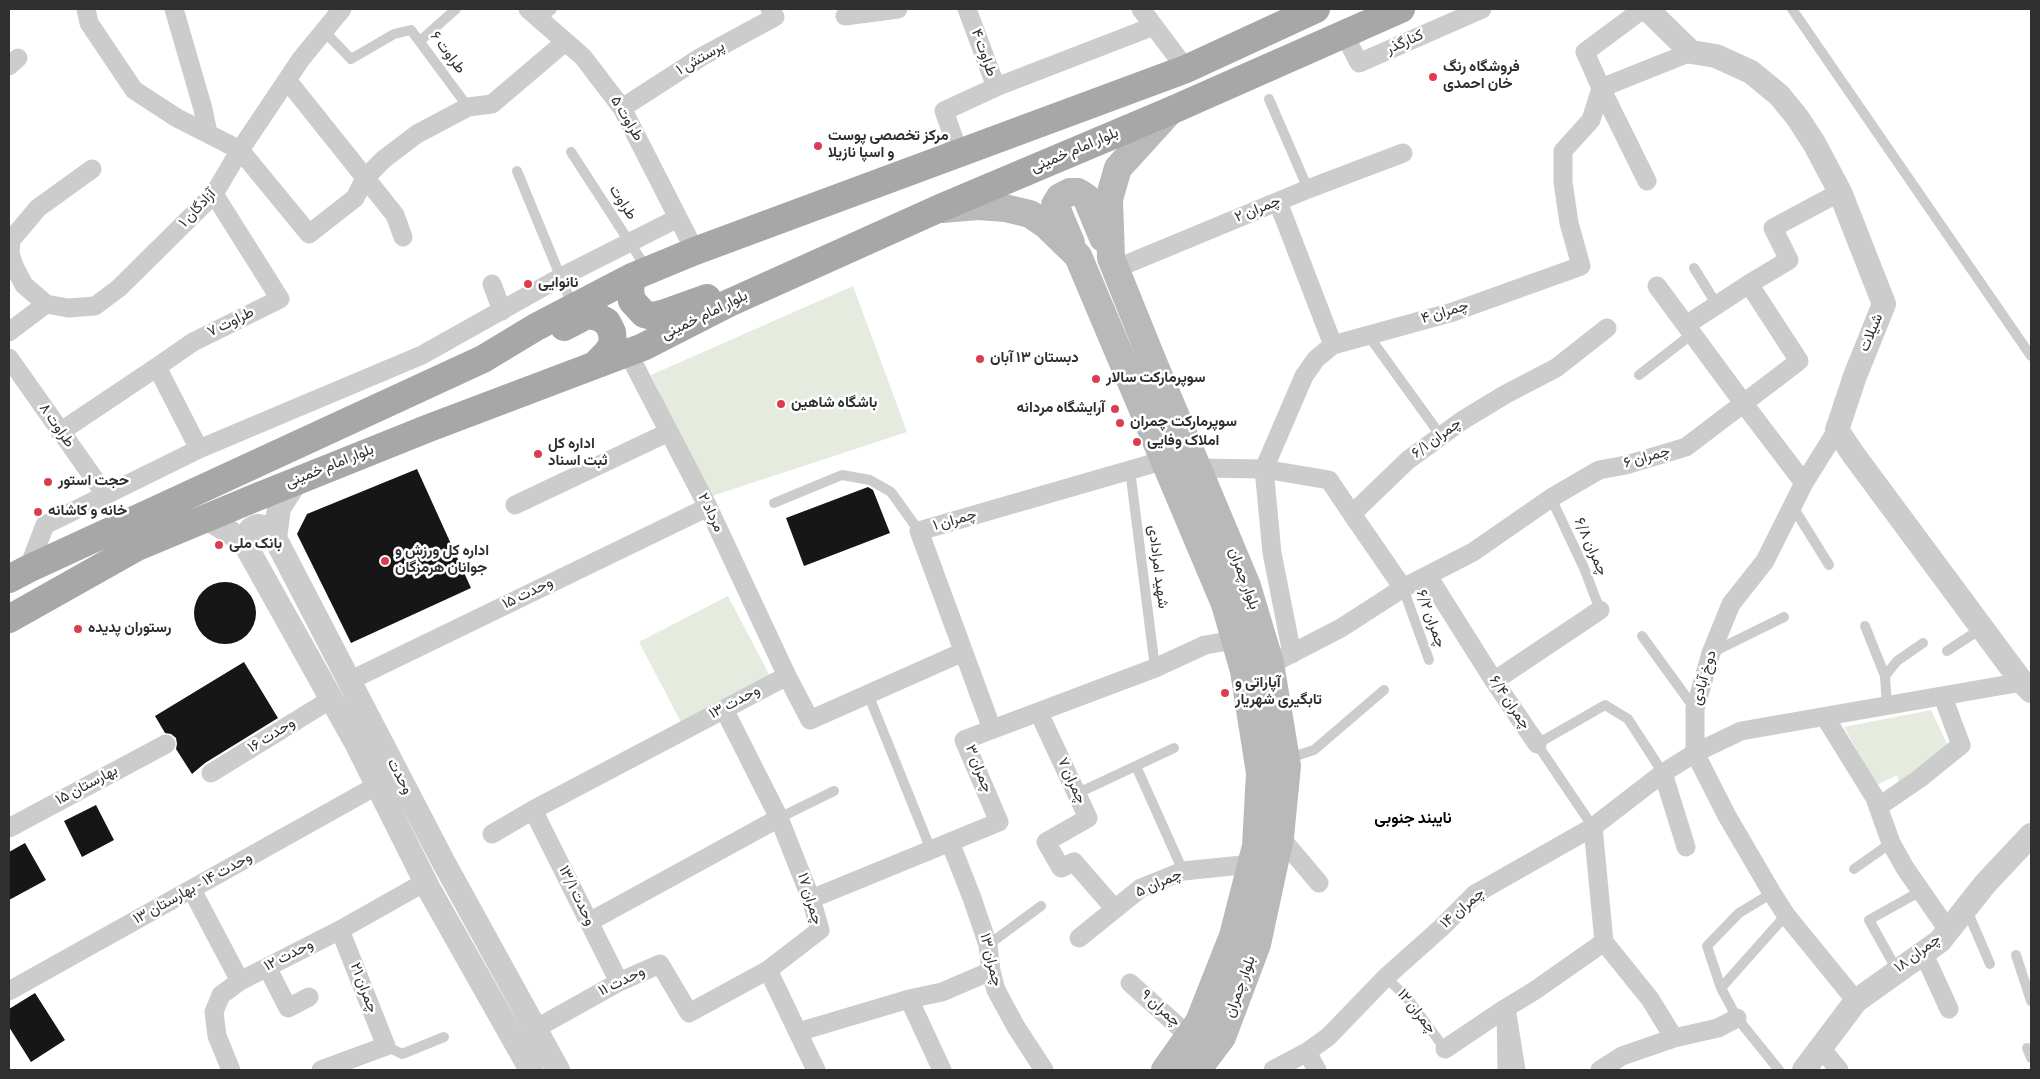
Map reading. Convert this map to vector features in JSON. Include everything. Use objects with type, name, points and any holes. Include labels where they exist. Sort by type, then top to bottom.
[{"type":"main road","points":[[483,359],[536,327],[640,274],[695,251],[1186,69],[1316,9]]},
{"type":"main road","name":"بلوار امام خمینی","points":[[9,619],[136,548],[297,480],[643,347],[729,302],[938,209],[1170,111],[1401,9]]},
{"type":"main road","name":"بلوار چمران","points":[[1170,111],[1118,168],[1109,199],[1113,264],[1247,586],[1281,659],[1287,766],[1280,837],[1257,944],[1222,1037],[1196,1070]]},
{"type":"main road","points":[[1078,256],[1055,205],[1060,197],[1070,192],[1078,192],[1086,197],[1113,264]]},
{"type":"main road","name":"بلوار چمران","points":[[938,209],[978,206],[1005,208],[1030,214],[1046,225],[1078,256],[1225,604],[1244,671],[1260,773],[1256,846],[1232,936],[1199,1022],[1165,1070]]},
{"type":"main road","points":[[640,274],[630,291],[632,301],[644,314],[653,316],[665,313],[714,296],[729,302]]},
{"type":"main road","points":[[18,574],[457,370],[549,334],[587,315],[598,317],[607,322],[612,332],[613,344],[595,365]]},
{"type":"main road","points":[[1244,671],[1281,659]]},
{"type":"street","points":[[86,9],[88,23],[134,90],[177,118],[240,150],[309,234],[355,198],[365,178],[384,159],[417,134],[468,106],[492,104],[565,42]]},
{"type":"street","points":[[174,9],[203,109],[208,134]]},
{"type":"street","name":"پرستش ۱","points":[[622,108],[701,57],[775,17],[770,9]]},
{"type":"street","points":[[845,16],[898,9]]},
{"type":"street","name":"طراوت ۴","points":[[959,153],[944,111],[996,87],[967,9]]},
{"type":"street","points":[[1141,9],[1186,69]]},
{"type":"street","name":"کنارگذر","points":[[1344,34],[1359,64],[1482,9]]},
{"type":"street","points":[[1643,9],[1585,52],[1647,181]]},
{"type":"street","points":[[1601,88],[1691,52],[1648,9]]},
{"type":"street","name":"آزادگان ۱","points":[[46,304],[68,308],[95,306],[119,288],[214,194],[240,150],[301,59],[339,10]]},
{"type":"street","name":"طراوت ۵","points":[[540,12],[565,42],[583,58],[622,108],[695,251]]},
{"type":"street","points":[[996,87],[1154,26]]},
{"type":"street","name":"شیلات","points":[[1691,52],[1716,56],[1751,72],[1779,95],[1797,116],[1814,143],[1840,192],[1884,304],[1858,367],[1837,430]]},
{"type":"street","points":[[287,80],[395,215],[403,237]]},
{"type":"street","name":"چمران ۴","points":[[1281,659],[1264,469],[1304,376],[1316,360],[1333,345],[1453,312],[1581,266],[1569,223],[1563,182],[1563,151],[1591,120],[1601,88]]},
{"type":"street","name":"چمران ۲","points":[[1113,264],[1403,153]]},
{"type":"street","points":[[9,332],[46,304],[24,284],[11,268],[11,240],[38,208],[92,169]]},
{"type":"street","points":[[1689,329],[1717,305],[1790,260],[1773,228],[1840,192]]},
{"type":"street","name":"طراوت ۷","points":[[157,367],[193,342],[280,299],[214,194]]},
{"type":"street","points":[[1278,202],[1333,345]]},
{"type":"street","points":[[18,574],[45,525],[199,449],[422,355],[561,277],[678,218]]},
{"type":"street","points":[[492,284],[502,311]]},
{"type":"street","name":"چمران ۶","points":[[1281,659],[1341,628],[1403,588],[1473,552],[1551,498],[1599,470],[1626,465],[1686,446],[1799,361],[1749,284]]},
{"type":"street","points":[[1657,286],[1804,483]]},
{"type":"street","name":"چمران ۶/۱","points":[[1352,514],[1408,460],[1463,420],[1506,394],[1556,368],[1607,328]]},
{"type":"street","name":"مرداد ۲","points":[[628,352],[708,507],[787,676]]},
{"type":"street","points":[[422,355],[457,370]]},
{"type":"street","name":"طراوت ۸","points":[[9,358],[105,494]]},
{"type":"street","points":[[60,432],[157,367],[199,449]]},
{"type":"street","points":[[1837,430],[1852,454],[2026,686]]},
{"type":"street","name":"دوخ آبادی","points":[[1837,430],[1804,483],[1765,561],[1731,604],[1711,653],[1695,709],[1695,753],[1727,816],[1772,894],[1786,915],[1856,1001]]},
{"type":"street","points":[[515,505],[669,432]]},
{"type":"street","name":"چمران ۱","points":[[992,729],[919,531],[1165,460]]},
{"type":"street","points":[[1198,468],[1264,469],[1329,480],[1403,588]]},
{"type":"street","points":[[274,538],[279,508],[289,496],[297,480]]},
{"type":"street","name":"وحدت ۱۵","points":[[349,681],[708,507]]},
{"type":"street","name":"وحدت","points":[[207,518],[231,533],[246,546],[333,698],[425,882],[531,1070]]},
{"type":"street","points":[[246,546],[248,534],[251,529],[257,526],[264,527],[274,538]]},
{"type":"street","name":"وحدت","points":[[274,538],[444,863],[558,1070]]},
{"type":"street","name":"چمران ۶/۴","points":[[1428,576],[1494,681],[1537,744]]},
{"type":"street","points":[[1494,681],[1600,610]]},
{"type":"street","name":"چمران ۳","points":[[811,899],[999,822],[964,740],[1155,668],[1205,645],[1235,640]]},
{"type":"street","points":[[787,676],[810,720],[963,652]]},
{"type":"street","name":"وحدت ۱۳","points":[[492,834],[533,810],[787,676]]},
{"type":"street","name":"چمران ۱۴","points":[[1272,1070],[1307,1052],[1328,1036],[1386,976],[1441,928],[1475,894],[1593,827],[1663,773],[1695,753],[1741,731],[1943,697],[2026,686]]},
{"type":"street","points":[[1878,807],[1919,779],[1962,745],[1943,697]]},
{"type":"street","name":"وحدت ۱۶","points":[[211,773],[333,698]]},
{"type":"street","name":"چمران ۱۷","points":[[724,709],[779,818],[811,899],[820,930],[768,970]]},
{"type":"street","name":"چمران ۷","points":[[1039,713],[1088,818],[1046,842],[1061,868],[1074,862],[1114,908]]},
{"type":"street","points":[[1825,717],[1875,798],[1891,843],[1948,930]]},
{"type":"street","name":"بهارستان ۱۵","points":[[9,828],[166,744]]},
{"type":"street","points":[[1663,773],[1686,846]]},
{"type":"street","name":"وحدت ۱۴ - بهارستان ۱۳","points":[[9,991],[376,786]]},
{"type":"street","name":"وحدت ۱۳/۱","points":[[533,810],[620,982]]},
{"type":"street","points":[[589,922],[779,818]]},
{"type":"street","points":[[1593,827],[1604,942],[1650,999],[1674,1038]]},
{"type":"street","name":"چمران ۱۸","points":[[1804,1070],[1856,1001],[1940,941],[1965,907],[2031,835]]},
{"type":"street","points":[[1280,837],[1319,882]]},
{"type":"street","name":"چمران ۱۳","points":[[950,842],[988,945],[991,971],[996,990],[1016,1027],[1044,1070]]},
{"type":"street","name":"چمران ۵","points":[[1079,938],[1141,888],[1184,871],[1252,864]]},
{"type":"street","name":"وحدت ۱۲","points":[[227,1069],[217,1036],[214,1012],[221,994],[240,981],[340,930],[425,882]]},
{"type":"street","points":[[192,890],[240,981]]},
{"type":"street","name":"چمران ۲۱","points":[[340,930],[386,1046]]},
{"type":"street","points":[[1445,1049],[1534,991],[1604,942]]},
{"type":"street","points":[[1923,952],[1948,1009]]},
{"type":"street","name":"وحدت ۱۱","points":[[535,1029],[620,982],[660,964],[689,1013],[768,970]]},
{"type":"street","points":[[267,967],[288,1008],[309,997]]},
{"type":"street","points":[[768,970],[816,1070]]},
{"type":"street","points":[[798,1032],[909,999],[942,992],[991,971]]},
{"type":"street","name":"چمران ۹","points":[[1130,983],[1189,1036]]},
{"type":"street","points":[[909,999],[942,1070]]},
{"type":"street","points":[[1506,1008],[1507,1070]]},
{"type":"street","points":[[1506,1008],[1516,1070]]},
{"type":"street","points":[[1600,1070],[1626,1063],[1674,1038],[1718,1028],[1737,1018]]},
{"type":"street","points":[[321,1070],[386,1046]]},
{"type":"street","points":[[1821,1048],[1839,1070]]},
{"type":"street","points":[[1307,1052],[1317,1070]]},
{"type":"lane","points":[[420,41],[456,9]]},
{"type":"lane","points":[[1792,9],[2031,356]]},
{"type":"lane","name":"طراوت ۶","points":[[324,31],[351,59],[394,34],[411,30],[468,106]]},
{"type":"lane","points":[[1269,99],[1308,189]]},
{"type":"lane","name":"طراوت","points":[[571,152],[630,243],[640,274]]},
{"type":"lane","points":[[517,170],[573,308]]},
{"type":"lane","points":[[1694,268],[1717,305]]},
{"type":"lane","points":[[1639,375],[1689,329]]},
{"type":"lane","points":[[1368,335],[1441,436]]},
{"type":"lane","name":"شهید امرادادی","points":[[1130,470],[1155,668]]},
{"type":"lane","points":[[774,503],[842,475],[870,480],[891,492],[919,531]]},
{"type":"lane","name":"چمران ۶/۸","points":[[1551,498],[1584,568],[1600,610]]},
{"type":"lane","points":[[1793,507],[1829,565]]},
{"type":"lane","name":"چمران ۶/۲","points":[[1403,588],[1429,660]]},
{"type":"lane","points":[[1711,653],[1784,617]]},
{"type":"lane","points":[[1865,626],[1885,676],[1887,706]]},
{"type":"lane","points":[[1946,651],[1983,628]]},
{"type":"lane","points":[[1642,636],[1695,709]]},
{"type":"lane","points":[[1885,676],[1897,661],[1923,643]]},
{"type":"lane","points":[[1286,759],[1314,750],[1384,690]]},
{"type":"lane","points":[[868,694],[931,850]]},
{"type":"lane","points":[[1537,744],[1605,705],[1628,719],[1663,773]]},
{"type":"lane","name":"چمران ۶/۴","points":[[1537,744],[1593,827]]},
{"type":"lane","points":[[1076,794],[1174,748]]},
{"type":"lane","points":[[1136,766],[1184,871]]},
{"type":"lane","points":[[779,818],[834,791]]},
{"type":"lane","points":[[1854,869],[1891,843]]},
{"type":"lane","points":[[1897,970],[1869,920],[1921,891]]},
{"type":"lane","points":[[1772,894],[1739,913],[1707,946],[1721,988],[1737,1018],[1779,1070]]},
{"type":"lane","points":[[988,945],[1041,906]]},
{"type":"lane","points":[[1965,907],[1990,964]]},
{"type":"lane","points":[[1721,988],[1786,915]]},
{"type":"lane","points":[[2016,955],[2031,1001]]},
{"type":"lane","name":"چمران ۱۲","points":[[1386,976],[1408,999],[1445,1049]]},
{"type":"lane","points":[[386,1046],[402,1054],[444,1037]]},
{"type":"shaded area","name":"باشگاه شاهین","points":[[853,286],[907,432],[709,497],[651,375]]},
{"type":"shaded area","points":[[728,596],[771,678],[682,724],[639,642]]},
{"type":"shaded area","points":[[1931,710],[1950,750],[1900,785],[1897,775],[1877,785],[1844,727]]},
{"type":"building","name":"اداره کل ورزش و جوانان هرمزگان","points":[[417,469],[471,588],[351,643],[297,534],[307,514]]},
{"type":"building","points":[[868,487],[873,490],[890,533],[804,566],[786,518]]},
{"type":"building","points":[[219,582],[231,582],[247,591],[254,601],[256,613],[254,625],[247,635],[231,644],[219,644],[208,639],[199,630],[194,619],[194,607],[199,596],[208,587]]},
{"type":"building","points":[[244,662],[278,718],[205,763],[192,774],[176,749],[176,738],[171,734],[165,733],[155,716]]},
{"type":"building","points":[[96,805],[114,840],[82,857],[64,821]]},
{"type":"building","points":[[25,843],[46,880],[9,900],[9,852]]},
{"type":"building","points":[[35,993],[65,1040],[31,1062],[9,1027],[9,1009]]},
{"type":"place","name":"فروشگاه رنگ خان احمدی","points":[[1433,77]]},
{"type":"place","name":"مرکز تخصصی پوست و اسپا نازیلا","points":[[818,146]]},
{"type":"place","name":"نانوایی","points":[[528,284]]},
{"type":"place","name":"دبستان ۱۳ آبان","points":[[980,359]]},
{"type":"place","name":"سوپرمارکت سالار","points":[[1096,379]]},
{"type":"place","name":"باشگاه شاهین","points":[[781,404]]},
{"type":"place","name":"آرایشگاه مردانه","points":[[1115,409]]},
{"type":"place","name":"سوپرمارکت چمران","points":[[1120,423]]},
{"type":"place","name":"املاک وفایی","points":[[1137,442]]},
{"type":"place","name":"اداره کل ثبت اسناد","points":[[538,454]]},
{"type":"place","name":"حجت استور","points":[[48,482]]},
{"type":"place","name":"خانه و کاشانه","points":[[38,512]]},
{"type":"place","name":"بانک ملی","points":[[219,545]]},
{"type":"place","name":"اداره کل ورزش و جوانان هرمزگان","points":[[385,561]]},
{"type":"place","name":"رستوران پدیده","points":[[78,629]]},
{"type":"place","name":"آپاراتی و تابگیری شهریار","points":[[1225,693]]},
{"type":"district","name":"نایبند جنوبی","points":[[1413,819]]}]
